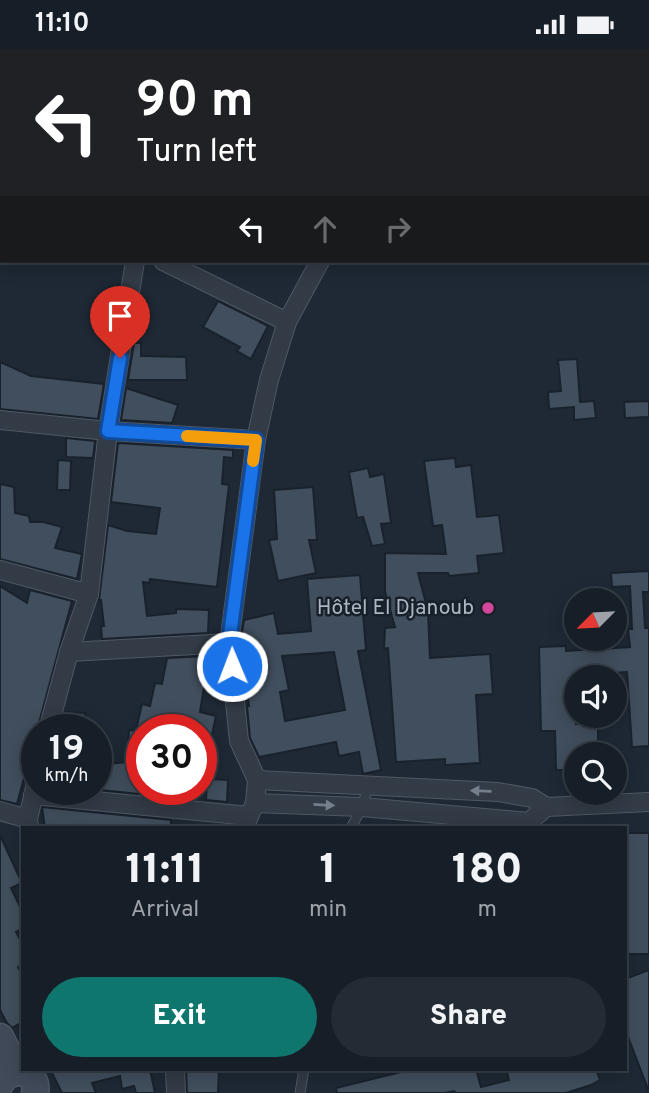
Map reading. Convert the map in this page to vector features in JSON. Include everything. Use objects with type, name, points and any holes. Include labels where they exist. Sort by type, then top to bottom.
[{"type":"main road","points":[[0,1037],[21,1069]]},
{"type":"street","points":[[52,714],[69,652],[89,594],[108,431],[135,263]]},
{"type":"street","points":[[167,263],[287,322]]},
{"type":"street","points":[[250,816],[257,780],[239,741],[229,643],[256,440],[269,380],[287,322],[319,263]]},
{"type":"street","points":[[0,420],[108,431],[256,440]]},
{"type":"street","points":[[0,570],[89,594]]},
{"type":"street","points":[[69,652],[229,643]]},
{"type":"street","points":[[257,780],[498,792],[532,798],[546,807],[649,802]]},
{"type":"street","points":[[112,797],[250,816],[362,807],[529,822],[546,807]]},
{"type":"street","points":[[0,811],[28,823],[32,805]]},
{"type":"street","points":[[175,1071],[176,1093]]},
{"type":"lane","points":[[352,826],[368,787]]},
{"type":"lane","points":[[300,1093],[304,1071]]},
{"type":"building","points":[[218,301],[268,326],[251,359],[237,351],[240,347],[203,327]]},
{"type":"building","points":[[134,343],[141,343],[141,356],[186,357],[187,380],[128,380]]},
{"type":"building","points":[[577,359],[580,402],[594,401],[596,418],[574,420],[574,407],[549,409],[548,392],[561,391],[558,360]]},
{"type":"building","points":[[0,362],[31,376],[104,384],[98,419],[0,409]]},
{"type":"building","points":[[126,388],[178,405],[172,423],[121,420]]},
{"type":"building","points":[[649,401],[649,417],[625,418],[624,402]]},
{"type":"building","points":[[66,438],[95,441],[93,458],[66,457]]},
{"type":"building","points":[[118,443],[233,450],[233,458],[224,457],[222,484],[229,485],[217,587],[150,579],[149,583],[143,582],[147,616],[176,613],[176,609],[209,610],[208,633],[102,639],[101,626],[104,626],[99,600],[108,525],[127,531],[156,534],[160,508],[111,502]]},
{"type":"building","points":[[455,458],[456,467],[471,465],[477,517],[499,515],[504,553],[477,556],[479,573],[449,576],[448,573],[418,573],[428,611],[430,658],[490,654],[493,694],[476,695],[480,763],[445,765],[445,759],[396,762],[388,648],[384,649],[385,628],[395,627],[385,592],[385,553],[446,554],[442,525],[433,526],[424,461]]},
{"type":"building","points":[[58,460],[71,461],[70,490],[57,490]]},
{"type":"building","points":[[368,468],[370,477],[384,474],[391,523],[381,524],[385,544],[372,546],[363,517],[357,518],[349,472]]},
{"type":"building","points":[[0,484],[14,487],[15,513],[29,516],[30,522],[62,527],[55,548],[82,554],[77,579],[0,559]]},
{"type":"building","points":[[313,487],[317,540],[309,540],[316,573],[278,581],[269,540],[277,539],[274,490]]},
{"type":"building","points":[[649,571],[649,592],[643,592],[645,628],[649,628],[649,746],[632,747],[627,665],[564,665],[564,728],[598,728],[598,742],[564,742],[564,770],[556,770],[555,731],[541,731],[539,647],[564,646],[564,651],[627,651],[627,647],[630,647],[628,629],[632,629],[630,586],[612,587],[611,573]]},
{"type":"building","points":[[360,575],[366,650],[358,651],[381,770],[363,774],[359,752],[339,756],[336,742],[259,757],[250,738],[249,706],[240,643],[244,620],[274,613],[278,634],[311,631],[307,579]],"holes":[[[334,652],[345,710],[285,721],[280,692],[289,690],[282,656]]]},
{"type":"building","points":[[0,586],[27,603],[30,590],[72,601],[41,714],[21,714],[21,789],[17,804],[0,800]]},
{"type":"building","points":[[207,656],[200,712],[208,714],[140,714],[142,704],[150,706],[155,683],[162,684],[167,658]]},
{"type":"building","points":[[126,762],[126,793],[112,791],[112,763]]},
{"type":"building","points":[[217,779],[228,780],[227,802],[217,801]]},
{"type":"building","points":[[42,807],[171,820],[171,826],[45,826]]},
{"type":"building","points":[[627,833],[649,833],[649,954],[627,954]]},
{"type":"building","points":[[0,835],[21,881],[21,883],[11,888],[21,909],[21,929],[16,932],[21,941],[21,965],[18,967],[21,972],[21,1023],[12,1028],[0,1010]]},
{"type":"building","points":[[649,970],[648,1089],[627,1034],[627,978]]},
{"type":"building","points":[[51,1071],[150,1071],[155,1093],[136,1093],[134,1086],[122,1089],[120,1076],[92,1083],[96,1093],[62,1093]]},
{"type":"building","points":[[186,1071],[219,1071],[218,1093],[187,1093]]},
{"type":"building","points":[[405,1071],[477,1071],[481,1087],[509,1080],[507,1071],[597,1071],[600,1080],[566,1093],[337,1093],[336,1088]]},
{"type":"slow traffic","points":[[187,436],[256,440],[253,461]]},
{"type":"place","name":"Hôtel El Djanoub","points":[[488,608]]},
{"type":"route","points":[[120,358],[108,431],[256,440],[229,643],[232,666]]}]
